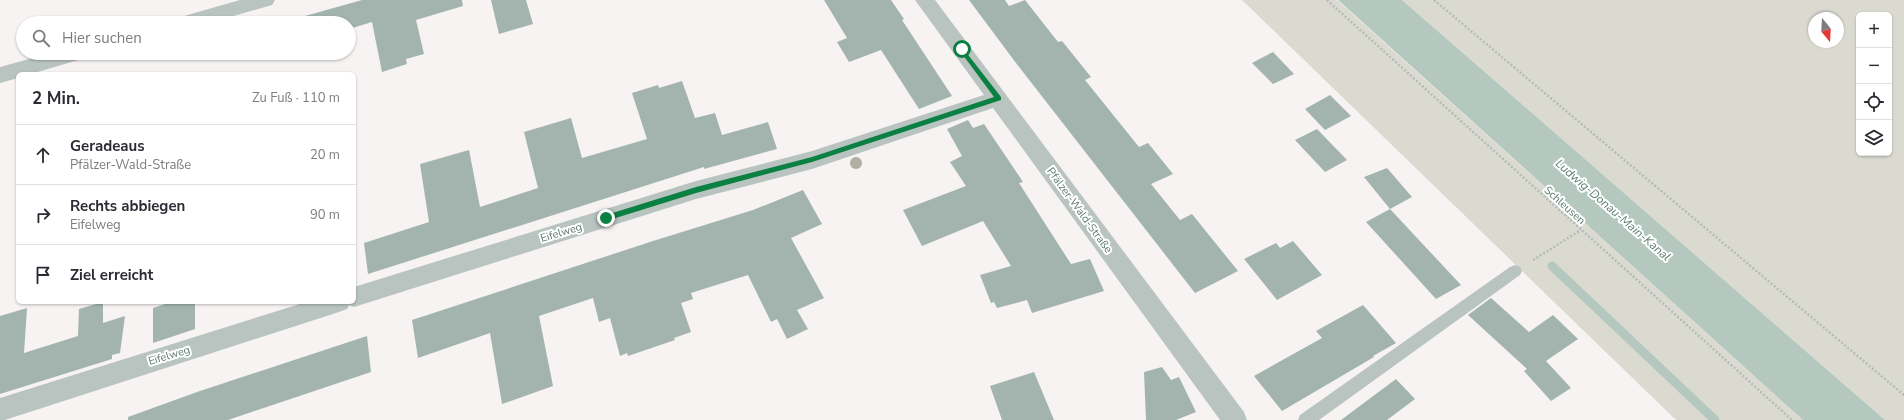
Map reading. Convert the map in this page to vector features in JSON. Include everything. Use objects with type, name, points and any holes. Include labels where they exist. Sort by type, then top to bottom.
[{"type":"street","points":[[209,16],[265,0]]},
{"type":"street","name":"Pfälzer-Wald-Straße","points":[[925,0],[1235,420]]},
{"type":"street","points":[[0,75],[53,60]]},
{"type":"street","name":"Eifelweg","points":[[356,296],[696,190],[812,160],[998,98]]},
{"type":"street","name":"Eifelweg","points":[[0,410],[333,304]]},
{"type":"lane","points":[[1306,420],[1515,270]]},
{"type":"path","name":"Schleusen","points":[[1327,0],[1792,420]]},
{"type":"path","points":[[1434,0],[1904,396]]},
{"type":"path","points":[[1515,270],[1581,230]]},
{"type":"shaded area","points":[[1242,0],[1337,0],[1803,420],[1676,420]]},
{"type":"shaded area","points":[[1402,0],[1904,0],[1904,420],[1885,420]]},
{"type":"water","name":"Ludwig-Donau-Main-Kanal","points":[[1338,0],[1402,0],[1885,420],[1803,420]]},
{"type":"building","points":[[362,0],[462,0],[463,6],[416,20],[424,54],[406,59],[407,64],[382,72],[372,22],[356,27],[356,16],[305,16]]},
{"type":"building","points":[[491,0],[526,0],[533,24],[499,34]]},
{"type":"building","points":[[824,0],[891,0],[904,19],[902,20],[952,96],[919,109],[881,50],[849,62],[837,42],[847,38]]},
{"type":"building","points":[[969,0],[1005,0],[1009,6],[1025,0],[1058,42],[1062,41],[1091,77],[1085,80],[1139,147],[1148,143],[1173,174],[1151,184],[1180,220],[1192,214],[1238,271],[1195,293],[1016,63]]},
{"type":"building","points":[[1273,52],[1294,74],[1273,84],[1252,63]]},
{"type":"building","points":[[682,81],[695,118],[715,113],[722,135],[768,122],[777,149],[704,169],[704,167],[368,274],[364,243],[429,222],[420,164],[469,150],[480,207],[538,188],[524,132],[571,118],[582,158],[647,139],[632,93],[658,85],[659,88]]},
{"type":"building","points":[[1330,95],[1351,116],[1325,130],[1305,109]]},
{"type":"building","points":[[968,120],[973,128],[984,124],[1023,182],[1019,183],[1071,264],[1090,259],[1104,291],[1032,313],[1027,300],[997,308],[994,302],[991,303],[980,275],[1011,266],[983,221],[922,246],[903,210],[966,186],[950,162],[962,156],[947,129]]},
{"type":"building","points":[[1317,129],[1347,160],[1325,172],[1295,140]]},
{"type":"building","points":[[1387,168],[1412,197],[1390,209],[1364,177]]},
{"type":"building","points":[[803,190],[822,224],[791,238],[824,298],[797,310],[808,329],[787,339],[777,319],[771,322],[748,275],[691,293],[693,299],[681,303],[691,332],[674,338],[675,340],[628,356],[627,353],[620,356],[610,318],[599,322],[593,298],[539,316],[553,386],[502,404],[490,333],[418,358],[412,320],[753,210]]},
{"type":"building","points":[[1390,209],[1461,285],[1436,299],[1366,222]]},
{"type":"building","points":[[1293,241],[1322,275],[1277,300],[1244,259],[1276,243],[1280,248]]},
{"type":"building","points":[[1491,298],[1529,332],[1553,315],[1578,339],[1546,361],[1571,388],[1551,401],[1524,371],[1527,369],[1468,315]]},
{"type":"building","points":[[96,304],[103,304],[103,323],[125,316],[120,353],[112,355],[112,359],[0,394],[0,316],[27,308],[24,353],[78,336],[79,309]]},
{"type":"building","points":[[165,304],[195,304],[195,329],[153,343],[153,308]]},
{"type":"building","points":[[1363,305],[1396,343],[1282,411],[1254,376],[1322,338],[1316,331]]},
{"type":"building","points":[[367,336],[371,372],[228,420],[128,420],[128,417],[197,392]]},
{"type":"building","points":[[1162,367],[1171,380],[1179,377],[1196,412],[1176,420],[1146,420],[1144,372]]},
{"type":"building","points":[[1034,372],[1054,420],[1002,420],[990,386]]},
{"type":"building","points":[[1396,379],[1415,399],[1387,420],[1341,420]]},
{"type":"waterway","points":[[1552,266],[1715,420]]},
{"type":"route","points":[[606,218],[696,190],[812,160],[998,98],[962,49]]}]
